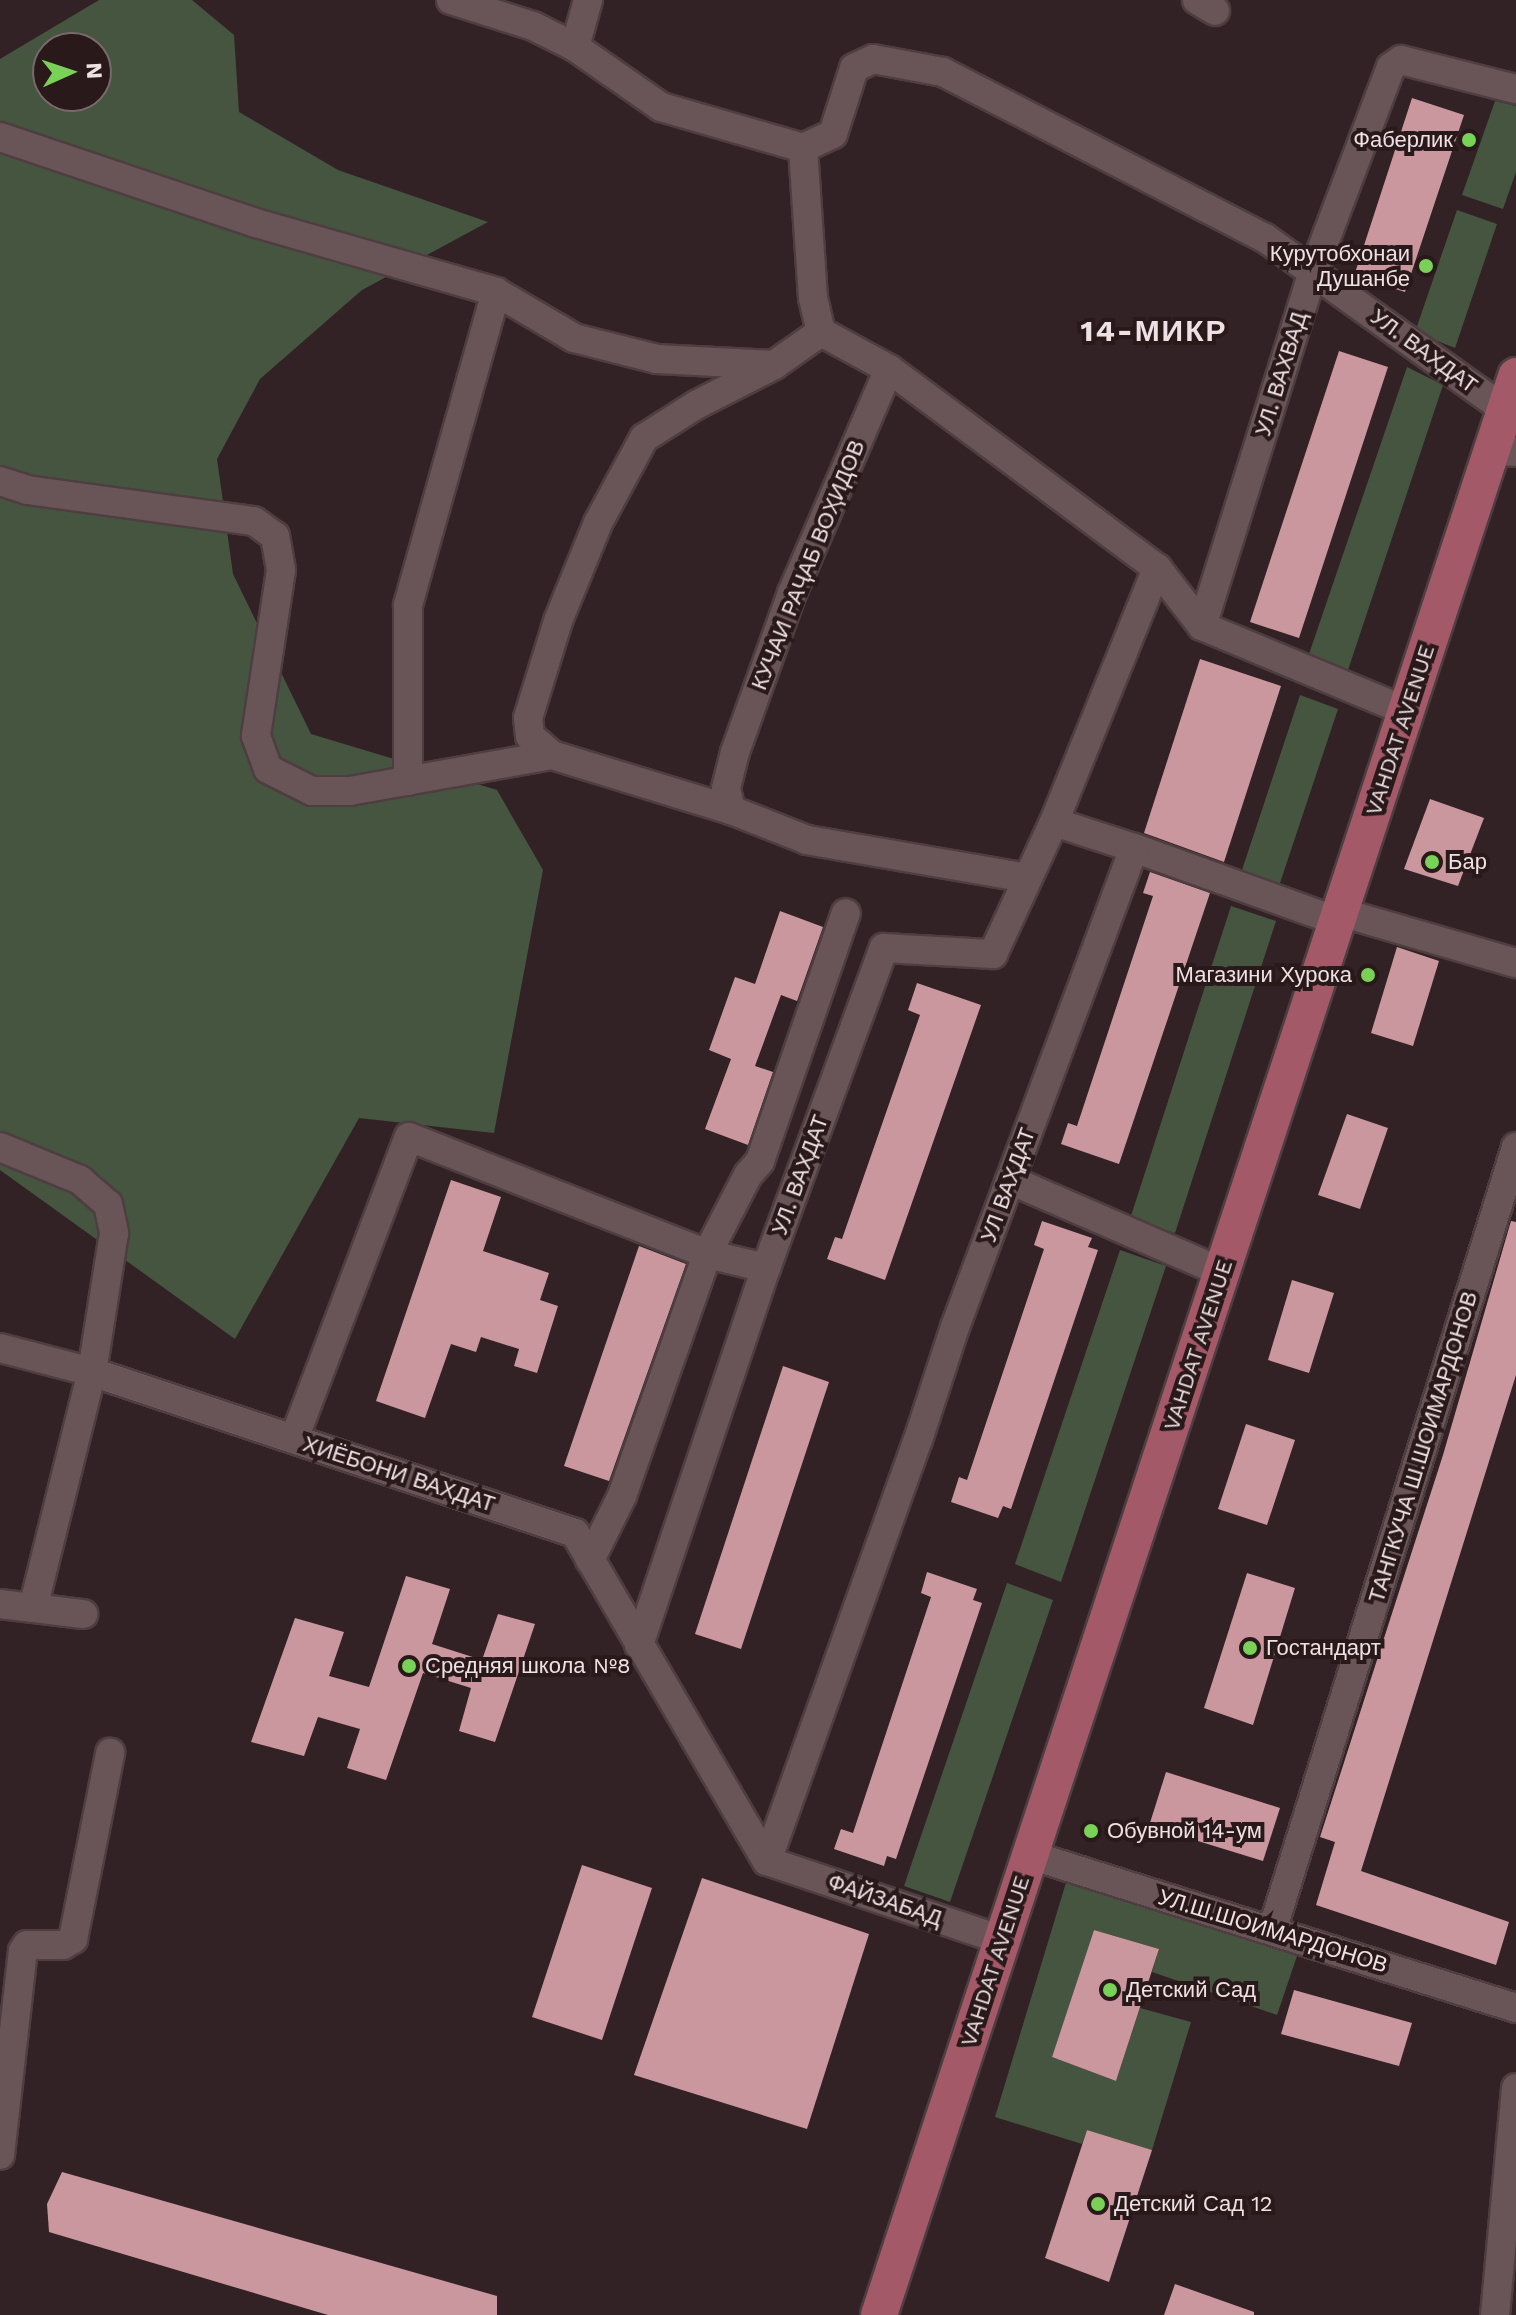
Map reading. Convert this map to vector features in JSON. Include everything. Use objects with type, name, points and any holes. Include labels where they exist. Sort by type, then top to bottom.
[{"type":"main road","name":"VAHDAT AVENUE","points":[[879,2315],[1406,711],[1504,452],[1505,410],[1516,376]]},
{"type":"street","points":[[451,0],[533,26],[575,47],[661,107],[803,148],[813,298],[821,332],[889,369],[1157,568],[1202,626],[1406,711]]},
{"type":"street","points":[[575,47],[588,0]]},
{"type":"street","name":"УЛ. ВАХДАТ","points":[[803,148],[833,134],[854,68],[873,59],[943,72],[1265,238],[1505,410]]},
{"type":"street","name":"УЛ. ВАХВАД","points":[[1202,626],[1313,272],[1391,67],[1397,61],[1516,89]]},
{"type":"street","points":[[0,137],[256,223],[496,292],[574,338],[657,359],[774,365]]},
{"type":"street","points":[[408,781],[408,605],[496,292]]},
{"type":"street","points":[[821,332],[774,365],[696,405],[644,438],[598,523],[558,621],[528,718],[530,736],[552,755],[731,810],[807,840],[1026,878]]},
{"type":"street","name":"КУЧАИ РАҶАБ ВОҲИДОВ","points":[[731,810],[726,789],[735,752],[787,607],[889,369]]},
{"type":"street","points":[[0,481],[27,490],[254,521],[275,536],[281,570],[256,736],[268,769],[312,791],[350,791],[552,755]]},
{"type":"street","points":[[1157,568],[1054,822],[1338,917],[1516,963]]},
{"type":"street","name":"УЛ. ВАХДАТ","points":[[639,1645],[766,1268],[884,948],[993,954],[1054,822]]},
{"type":"street","name":"УЛ ВАҲДАТ","points":[[767,1861],[1010,1180],[1134,848]]},
{"type":"street","points":[[590,1560],[622,1496],[707,1254],[748,1175],[760,1161],[846,913]]},
{"type":"street","points":[[294,1439],[409,1137],[707,1254],[766,1268]]},
{"type":"street","points":[[0,1147],[80,1180],[108,1204],[114,1233],[92,1372],[33,1608]]},
{"type":"street","name":"ТАНГКУЧА Ш.ШОИМАРДОНОВ","points":[[1272,1931],[1516,1147]]},
{"type":"street","points":[[1010,1180],[1222,1272]]},
{"type":"street","name":"ХИЁБОНИ ВАХДАТ","points":[[0,1348],[92,1372],[575,1533],[767,1861]]},
{"type":"street","points":[[0,1604],[83,1614]]},
{"type":"street","points":[[0,2155],[23,1951],[27,1945],[63,1945],[73,1939],[110,1753]]},
{"type":"street","name":"УЛ.Ш.ШОИМАРДОНОВ","points":[[1030,1855],[1516,2008]]},
{"type":"street","name":"ФАЙЗАБАД","points":[[767,1861],[1002,1940]]},
{"type":"street","points":[[1495,2315],[1516,2088]]},
{"type":"green space","points":[[99,0],[192,0],[234,35],[239,112],[338,170],[488,222],[362,290],[260,379],[217,459],[233,574],[311,734],[497,790],[543,870],[494,1133],[359,1118],[235,1339],[0,1170],[0,59],[32,40],[32,112],[112,112],[112,32],[45,32]]},
{"type":"green space","points":[[1495,101],[1516,106],[1516,172],[1503,209],[1462,195]]},
{"type":"green space","points":[[1457,210],[1497,224],[1455,348],[1415,332]]},
{"type":"green space","points":[[1407,367],[1443,385],[1348,670],[1309,654]]},
{"type":"green space","points":[[1300,695],[1338,709],[1278,889],[1241,873]]},
{"type":"green space","points":[[1231,906],[1276,921],[1175,1233],[1130,1219]]},
{"type":"green space","points":[[1120,1250],[1166,1266],[1061,1582],[1015,1564]]},
{"type":"green space","points":[[1007,1583],[1053,1600],[950,1902],[904,1886]]},
{"type":"green space","points":[[1068,1876],[1298,1953],[1277,2015],[1152,1972],[1159,1949],[1094,1930],[1052,2057],[1116,2081],[1140,2008],[1191,2022],[1152,2150],[1087,2130],[1082,2144],[995,2117]]},
{"type":"building","points":[[1412,98],[1464,115],[1405,292],[1354,276]]},
{"type":"building","points":[[1339,351],[1388,367],[1299,638],[1250,622]]},
{"type":"building","points":[[1200,659],[1281,686],[1224,862],[1144,833]]},
{"type":"building","points":[[1430,799],[1484,818],[1458,886],[1404,869]]},
{"type":"building","points":[[1150,872],[1210,893],[1119,1164],[1061,1144],[1068,1123],[1077,1126],[1153,896],[1143,893]]},
{"type":"building","points":[[780,911],[823,927],[797,1001],[781,995],[755,1066],[773,1072],[748,1145],[705,1129],[731,1059],[709,1050],[735,977],[755,984]]},
{"type":"building","points":[[1397,947],[1439,961],[1413,1046],[1371,1033]]},
{"type":"building","points":[[917,983],[981,1005],[885,1280],[827,1259],[835,1237],[842,1239],[920,1015],[908,1010]]},
{"type":"building","points":[[1347,1114],[1388,1128],[1360,1209],[1318,1195]]},
{"type":"building","points":[[451,1180],[501,1197],[483,1251],[549,1273],[540,1300],[558,1306],[537,1373],[514,1366],[519,1349],[481,1337],[476,1352],[451,1344],[425,1418],[376,1401]]},
{"type":"building","points":[[1042,1221],[1092,1238],[1088,1247],[1098,1250],[1011,1509],[1003,1506],[998,1518],[951,1502],[959,1477],[967,1480],[1044,1249],[1034,1245]]},
{"type":"building","points":[[1511,1221],[1516,1222],[1516,1375],[1361,1871],[1509,1922],[1496,1965],[1316,1905],[1335,1842],[1320,1837],[1443,1455]]},
{"type":"building","points":[[639,1246],[686,1264],[609,1481],[564,1466]]},
{"type":"building","points":[[1292,1280],[1334,1293],[1309,1373],[1268,1360]]},
{"type":"building","points":[[783,1366],[829,1382],[741,1649],[695,1634]]},
{"type":"building","points":[[1246,1424],[1295,1440],[1267,1525],[1218,1509]]},
{"type":"building","points":[[927,1572],[977,1589],[973,1600],[982,1603],[896,1859],[887,1856],[884,1866],[834,1849],[841,1829],[853,1833],[931,1597],[921,1593]]},
{"type":"building","name":"Гостандарт","points":[[1247,1573],[1295,1588],[1253,1725],[1204,1708]]},
{"type":"building","points":[[406,1576],[450,1589],[432,1644],[482,1660],[498,1614],[535,1624],[495,1742],[459,1731],[471,1688],[423,1673],[386,1780],[347,1768],[360,1729],[318,1717],[304,1756],[251,1742],[295,1618],[344,1632],[329,1676],[369,1687]]},
{"type":"building","points":[[1166,1772],[1280,1808],[1263,1861],[1149,1826]]},
{"type":"building","points":[[582,1865],[652,1888],[602,2040],[532,2017]]},
{"type":"building","points":[[702,1878],[869,1934],[807,2129],[634,2075]]},
{"type":"building","name":"Детский Сад","points":[[1094,1930],[1159,1949],[1116,2081],[1052,2057]]},
{"type":"building","points":[[1294,1990],[1412,2023],[1399,2066],[1281,2034]]},
{"type":"building","name":"Детский Сад 12","points":[[1087,2130],[1152,2150],[1109,2282],[1045,2258]]},
{"type":"building","points":[[62,2172],[497,2296],[497,2315],[328,2315],[49,2232],[47,2204]]},
{"type":"building","points":[[1175,2284],[1254,2312],[1254,2315],[1164,2315]]},
{"type":"place","name":"Фаберлик","points":[[1469,140]]},
{"type":"place","name":"Курутобхонаи Душанбе","points":[[1426,266]]},
{"type":"place","name":"Бар","points":[[1432,862]]},
{"type":"place","name":"Магазини Хурока","points":[[1368,975]]},
{"type":"place","name":"Гостандарт","points":[[1250,1648]]},
{"type":"place","name":"Средняя школа №8","points":[[409,1666]]},
{"type":"place","name":"Обувной 14-ум","points":[[1091,1831]]},
{"type":"place","name":"Детский Сад","points":[[1110,1990]]},
{"type":"place","name":"Детский Сад 12","points":[[1098,2204]]},
{"type":"district","name":"14-МИКР","points":[[1154,331]]}]
